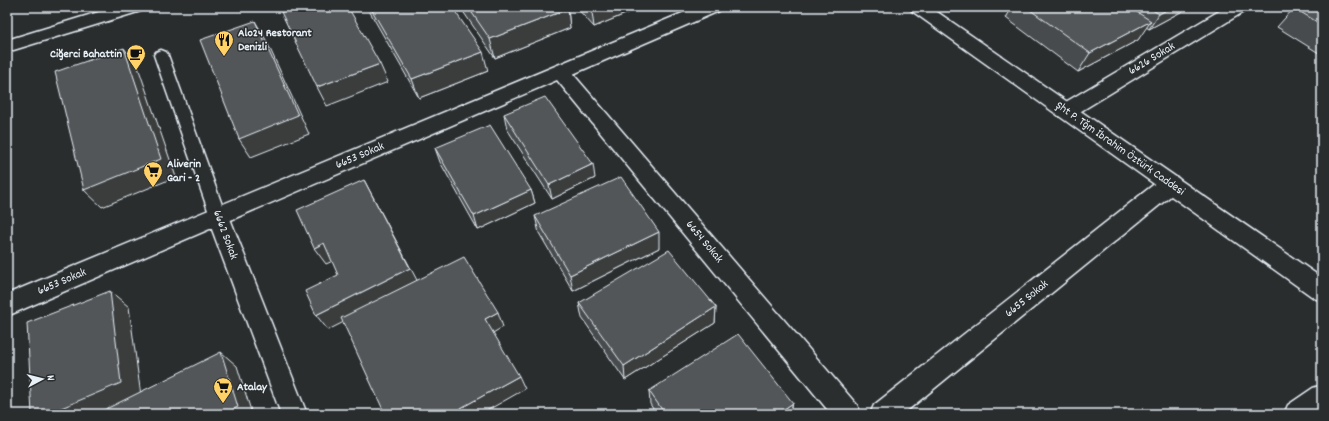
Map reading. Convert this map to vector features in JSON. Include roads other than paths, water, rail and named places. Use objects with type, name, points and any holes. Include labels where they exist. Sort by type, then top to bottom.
[{"type":"street","points":[[7,46],[135,7]]},
{"type":"street","name":"6653 Sokak","points":[[7,305],[713,7]]},
{"type":"street","name":"Şht P. Tğm İbrahim Öztürk Caddesi","points":[[918,7],[1322,291]]},
{"type":"street","name":"6626 Sokak","points":[[1066,111],[1239,7]]},
{"type":"street","name":"6654 Sokak","points":[[560,71],[848,414]]},
{"type":"street","name":"6655 Sokak","points":[[883,414],[1170,184]]},
{"type":"street","name":"6662 Sokak","points":[[218,216],[294,414]]},
{"type":"street","points":[[1298,414],[1322,397]]},
{"type":"lane","name":"6662 Sokak","points":[[161,55],[218,216]]},
{"type":"place","name":"Alo24 Restorant Denizli","points":[[224,57]]},
{"type":"place","name":"Ciğerci Bahattin","points":[[136,71]]},
{"type":"place","name":"Aliverin Gari - 2","points":[[153,188]]},
{"type":"place","name":"Atalay","points":[[223,404]]}]
